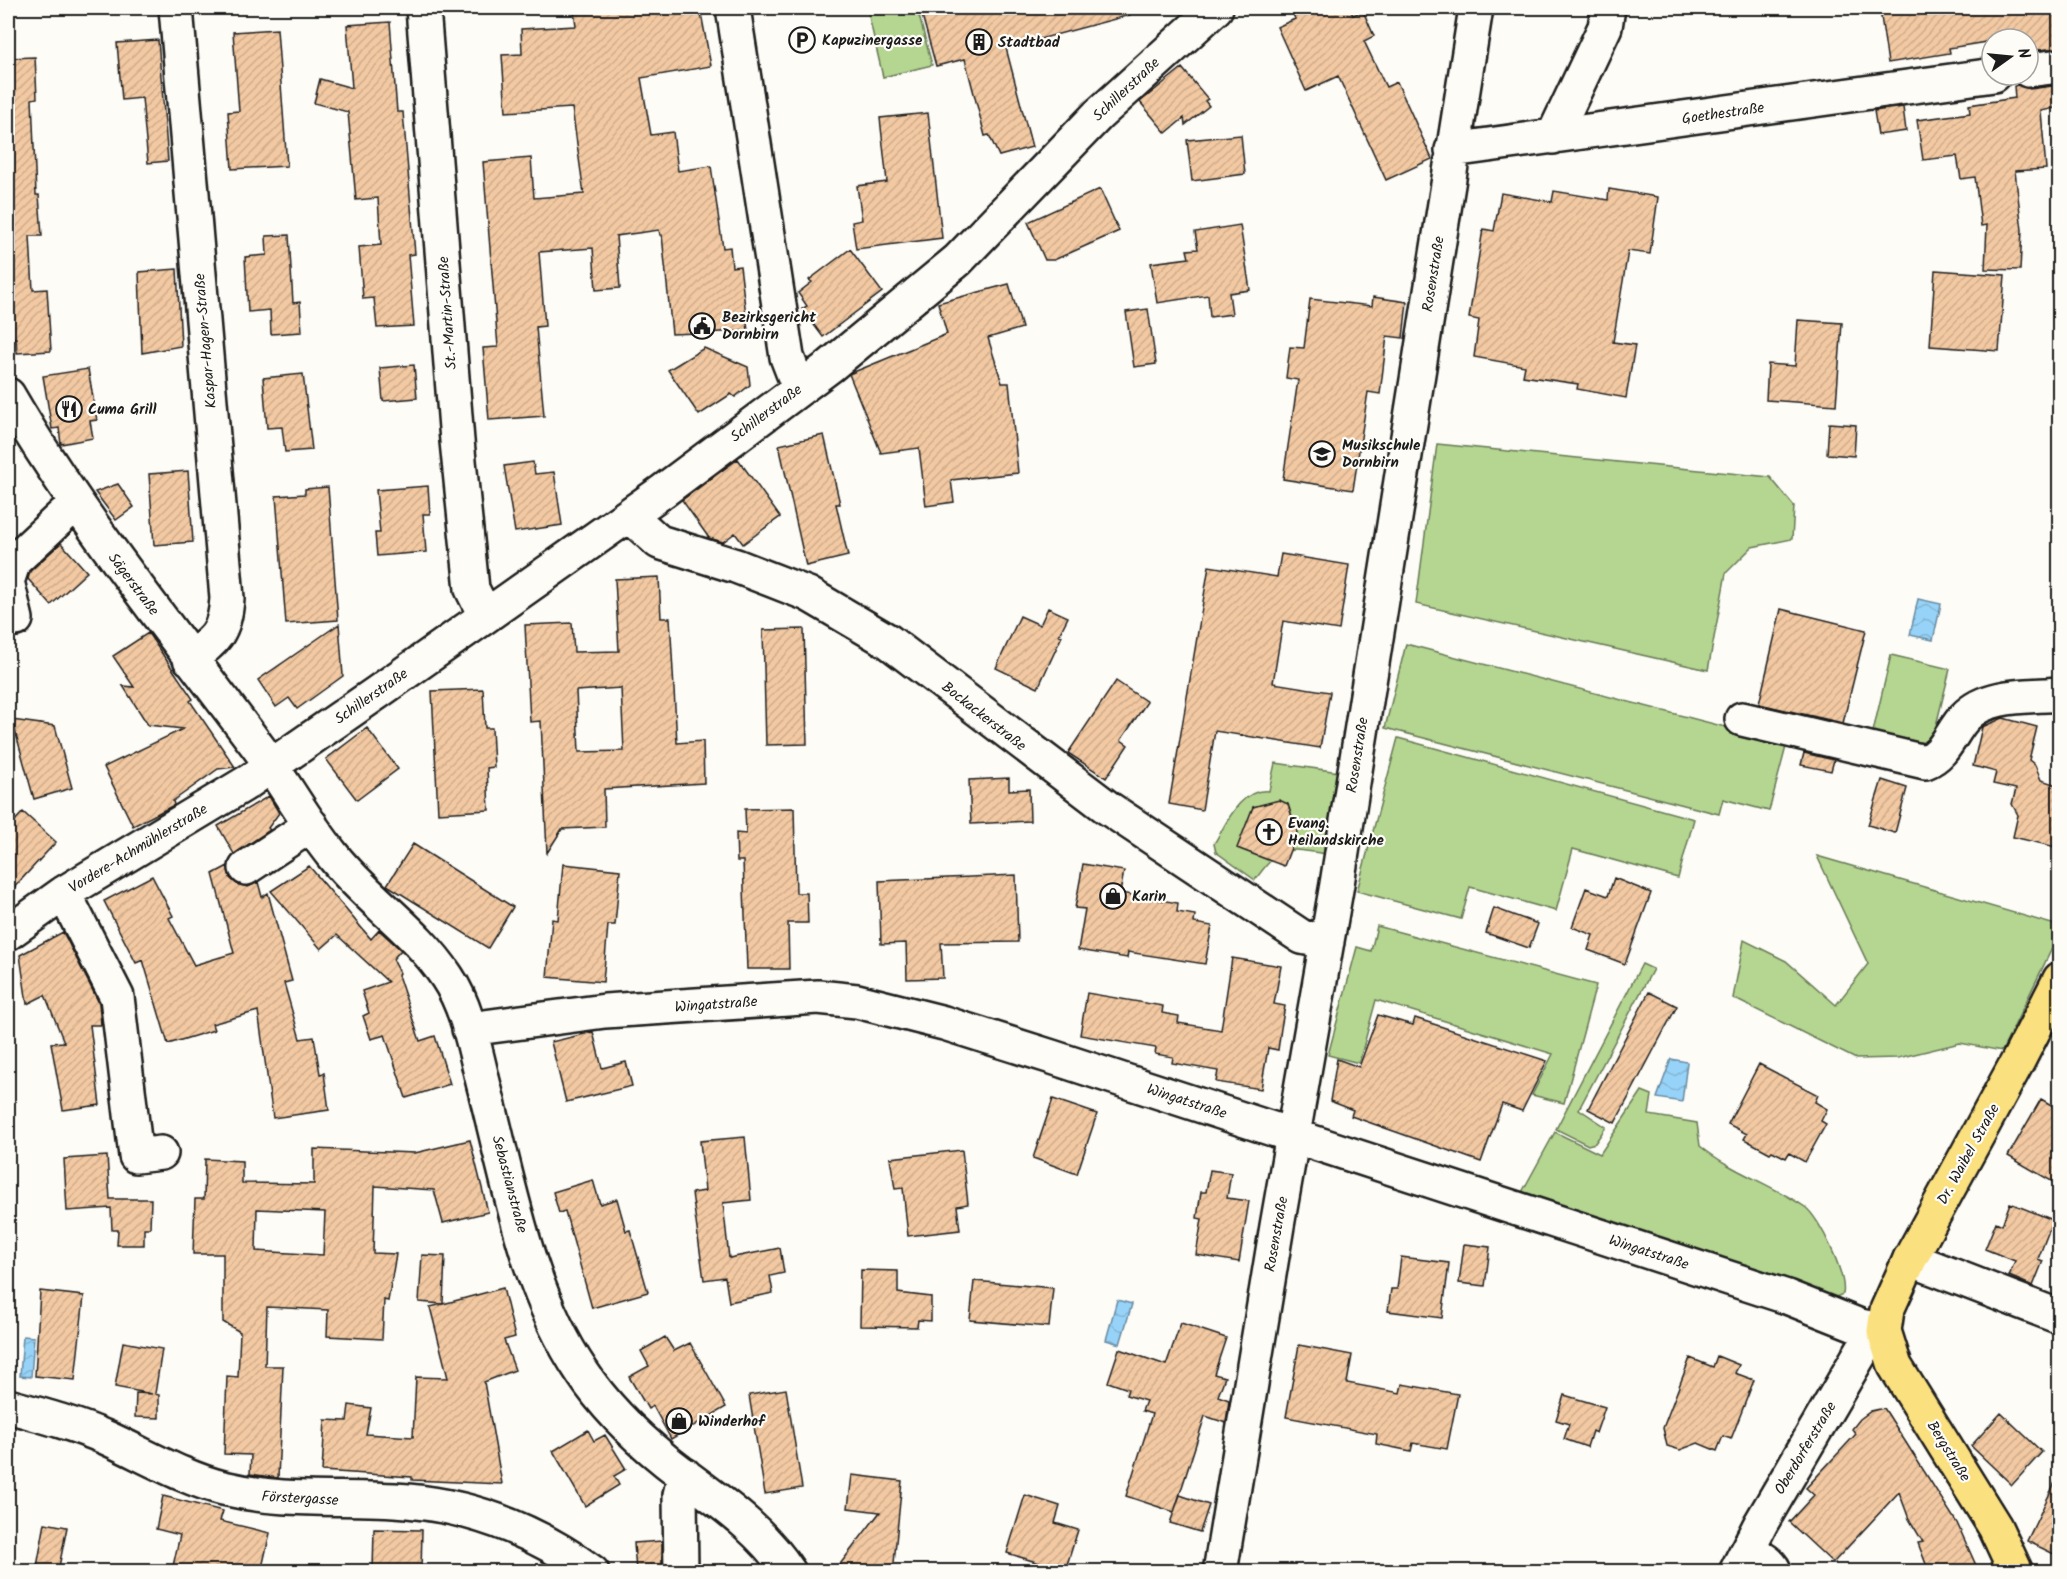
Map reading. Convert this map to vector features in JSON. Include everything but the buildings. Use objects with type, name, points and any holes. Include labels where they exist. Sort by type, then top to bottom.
[{"type":"main road","name":"Dr. Waibel Straße","points":[[1884,1331],[1887,1310],[1910,1259],[2060,979]]},
{"type":"main road","name":"Bergstraße","points":[[1884,1331],[1895,1366],[1995,1527],[2016,1572]]},
{"type":"street","name":"Kaspar-Hagen-Straße","points":[[176,8],[227,598],[226,618],[216,638],[190,659]]},
{"type":"street","name":"St.-Martin-Straße","points":[[423,8],[457,441],[472,590],[485,615]]},
{"type":"street","points":[[733,8],[787,357],[799,388]]},
{"type":"street","name":"Schillerstraße","points":[[271,766],[629,515],[830,366],[958,260],[1098,115],[1216,8]]},
{"type":"street","name":"Rosenstraße","points":[[1220,1572],[1327,942],[1476,8]]},
{"type":"street","points":[[1554,137],[1605,27],[1608,8]]},
{"type":"street","points":[[2040,68],[2060,66]]},
{"type":"street","name":"Goethestraße","points":[[1452,150],[1980,77]]},
{"type":"street","name":"Sägerstraße","points":[[8,395],[75,504],[271,766]]},
{"type":"street","points":[[8,579],[14,561],[75,504]]},
{"type":"street","name":"Bockackerstraße","points":[[629,515],[659,542],[736,566],[805,593],[888,641],[1108,808],[1302,937],[1327,942]]},
{"type":"street","points":[[8,585],[16,619]]},
{"type":"street","points":[[1742,719],[1925,762],[1937,757],[1965,717],[1980,705],[2002,699],[2060,694]]},
{"type":"street","name":"Sebastianstraße","points":[[271,766],[334,857],[382,908],[420,943],[449,979],[469,1029],[523,1235],[556,1332],[608,1407],[633,1433],[684,1475],[747,1521],[777,1552],[789,1572]]},
{"type":"street","name":"Vordere-Achmühlerstraße","points":[[8,933],[64,893],[271,766]]},
{"type":"street","points":[[246,868],[311,825]]},
{"type":"street","points":[[64,893],[117,997],[136,1156],[161,1153]]},
{"type":"street","name":"Wingatstraße","points":[[469,1029],[617,1010],[818,997],[857,1001],[954,1026],[1788,1297],[1860,1326],[1884,1331]]},
{"type":"street","points":[[1910,1259],[2060,1317]]},
{"type":"street","name":"Oberdorferstraße","points":[[1741,1562],[1864,1347],[1884,1331]]},
{"type":"street","name":"Förstergasse","points":[[8,1406],[40,1414],[105,1437],[208,1484],[256,1496],[301,1500],[408,1501],[459,1509],[508,1524],[558,1548],[592,1572]]},
{"type":"street","points":[[681,1572],[680,1495],[684,1475]]},
{"type":"street","points":[[1741,1562],[1758,1555],[1773,1566],[1775,1572]]},
{"type":"green space","points":[[867,8],[917,8],[932,65],[883,77]]},
{"type":"green space","points":[[1437,444],[1770,477],[1794,506],[1792,539],[1752,547],[1726,573],[1708,670],[1416,604]]},
{"type":"green space","points":[[1406,644],[1787,743],[1769,811],[1723,799],[1719,814],[1385,728]]},
{"type":"green space","points":[[1891,655],[1950,669],[1930,750],[1872,736]]},
{"type":"green space","points":[[1398,738],[1694,819],[1678,878],[1573,849],[1556,911],[1470,887],[1461,919],[1357,891]]},
{"type":"green space","points":[[1275,763],[1339,772],[1327,854],[1302,850],[1285,851],[1271,860],[1255,880],[1216,852],[1214,844],[1229,817],[1242,801],[1259,791],[1269,791]]},
{"type":"green space","points":[[1817,856],[2059,926],[2059,934],[2002,1051],[1960,1043],[1898,1058],[1856,1059],[1733,998],[1744,940],[1786,961],[1836,1005],[1868,964]]},
{"type":"green space","points":[[1377,926],[1596,985],[1564,1103],[1532,1095],[1553,1054],[1376,1000],[1359,1063],[1328,1055],[1357,947],[1371,951]]},
{"type":"green space","points":[[1642,964],[1653,969],[1579,1109],[1606,1127],[1595,1143],[1588,1145],[1556,1129]]},
{"type":"green space","points":[[1642,1091],[1652,1095],[1649,1115],[1697,1123],[1700,1146],[1725,1163],[1792,1199],[1811,1213],[1825,1235],[1837,1261],[1843,1294],[1831,1299],[1521,1194],[1555,1132],[1600,1154]]},
{"type":"water","points":[[1918,599],[1941,604],[1933,640],[1910,635]]},
{"type":"water","points":[[1671,1059],[1687,1062],[1682,1102],[1657,1098]]},
{"type":"water","points":[[1117,1300],[1132,1304],[1120,1344],[1106,1340]]},
{"type":"water","points":[[23,1336],[34,1337],[31,1377],[20,1376]]},
{"type":"place","name":"Kapuzinergasse","points":[[802,40]]},
{"type":"place","name":"Stadtbad","points":[[979,42]]},
{"type":"place","name":"Bezirksgericht Dornbirn","points":[[702,326]]},
{"type":"place","name":"Cuma Grill","points":[[69,409]]},
{"type":"place","name":"Musikschule Dornbirn","points":[[1322,454]]},
{"type":"place","name":"Evang. Heilandskirche","points":[[1269,832]]},
{"type":"place","name":"Karin","points":[[1113,896]]},
{"type":"place","name":"Winderhof","points":[[679,1421]]}]
